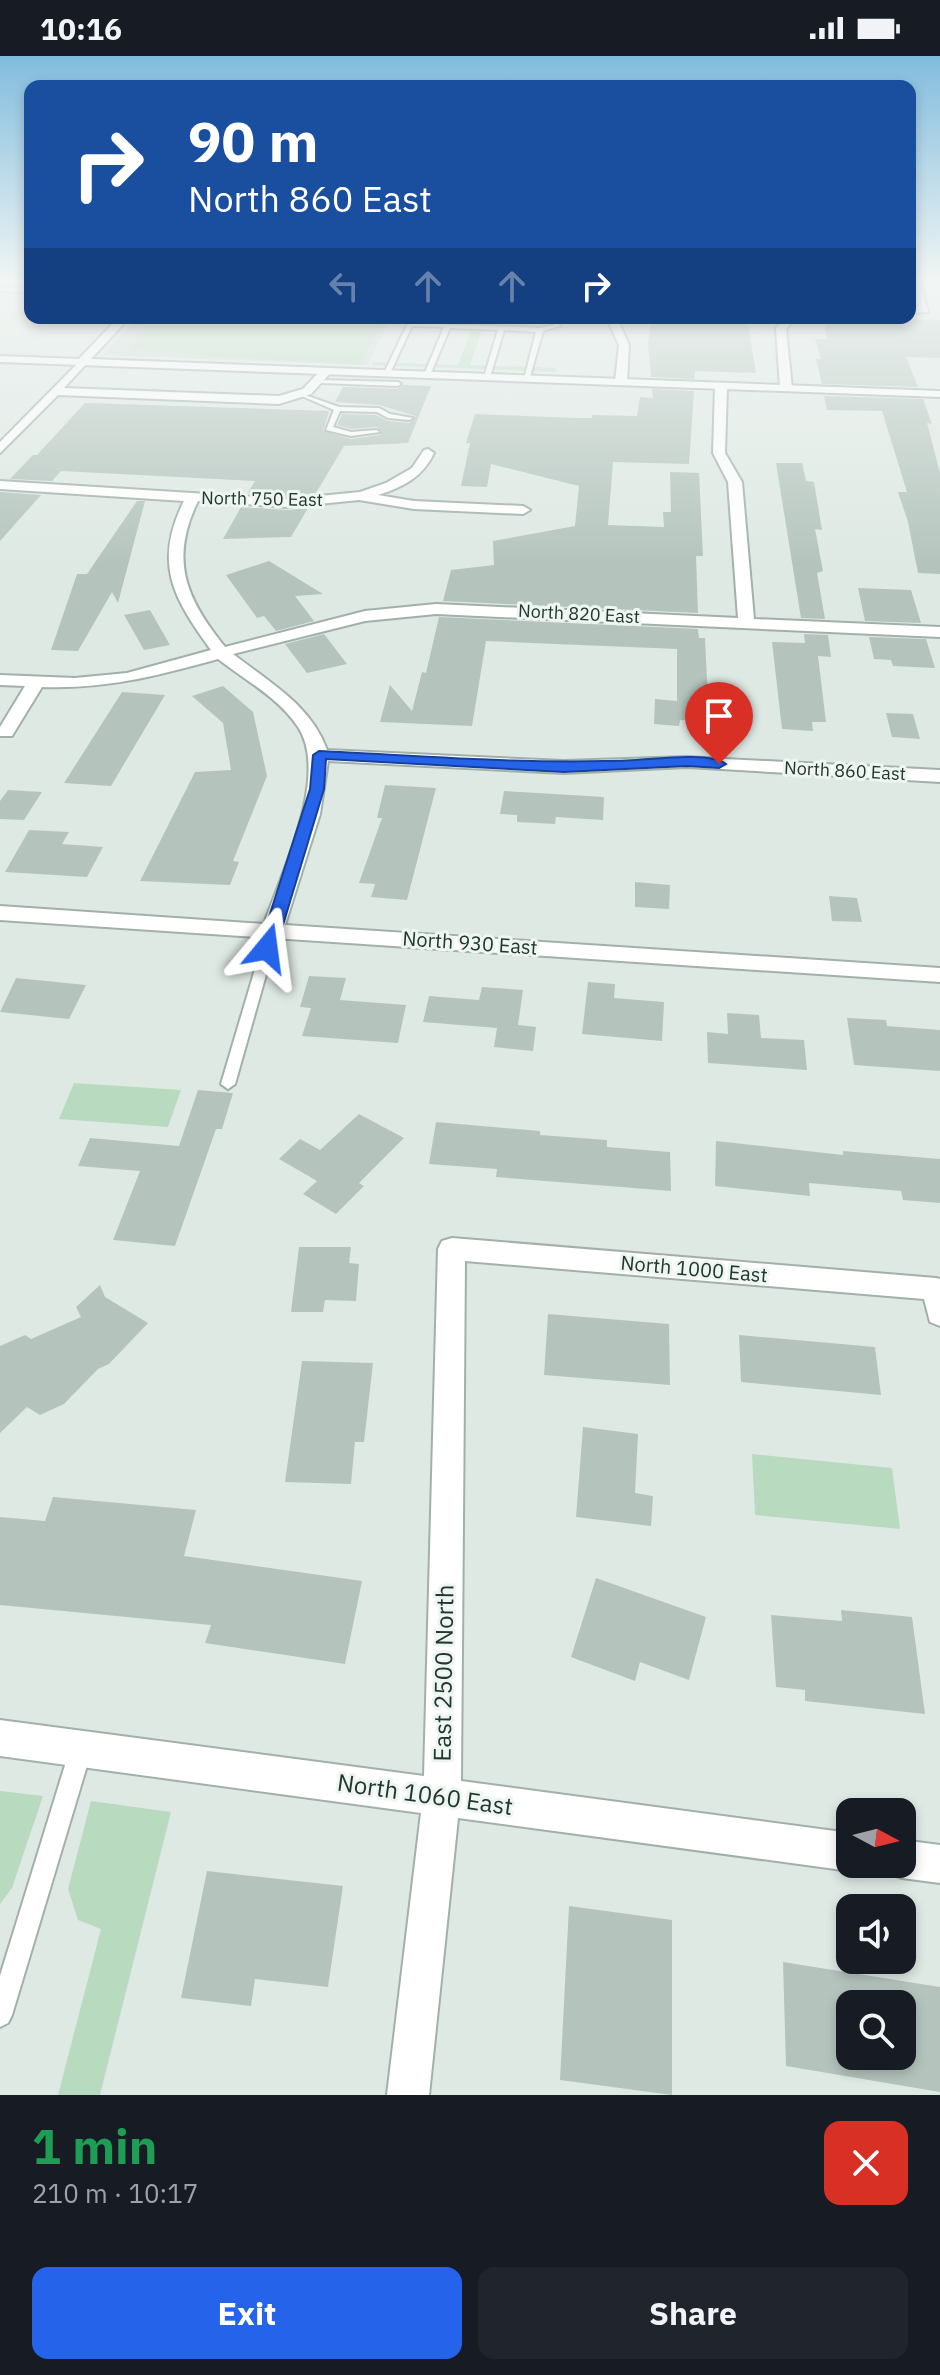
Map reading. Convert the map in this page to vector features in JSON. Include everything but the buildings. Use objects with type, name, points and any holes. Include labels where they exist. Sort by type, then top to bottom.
[{"type":"street","points":[[0,449],[71,373]]},
{"type":"street","points":[[274,373],[323,376],[384,373]]},
{"type":"street","points":[[390,373],[940,394]]},
{"type":"street","points":[[621,382],[622,373]]},
{"type":"street","points":[[785,373],[786,388]]},
{"type":"street","points":[[54,391],[279,400],[304,395],[317,387],[323,376]]},
{"type":"street","points":[[721,386],[719,453],[735,482],[746,622]]},
{"type":"street","points":[[359,496],[410,477],[423,466],[428,453]]},
{"type":"street","name":"North 750 East","points":[[0,485],[289,503],[359,496],[414,505],[523,510]]},
{"type":"street","points":[[193,497],[175,540],[175,574],[190,609],[223,654],[242,666],[293,711],[309,730],[319,755],[317,789],[273,929]]},
{"type":"street","name":"North 820 East","points":[[0,680],[75,683],[128,678],[327,624],[365,616],[436,609],[940,632]]},
{"type":"street","points":[[6,732],[36,682]]},
{"type":"street","name":"North 860 East","points":[[319,755],[564,767],[687,762],[940,776]]},
{"type":"street","name":"North 930 East","points":[[0,913],[940,975]]},
{"type":"street","name":"North 1000 East","points":[[452,1249],[938,1301]]},
{"type":"street","name":"East 2500 North","points":[[408,2095],[442,1797],[452,1249]]},
{"type":"street","name":"North 1060 East","points":[[0,1738],[836,1850]]},
{"type":"street","points":[[916,1861],[940,1864]]},
{"type":"lane","points":[[487,377],[488,373]]},
{"type":"lane","points":[[527,379],[529,373]]},
{"type":"lane","points":[[323,376],[398,384]]},
{"type":"lane","points":[[304,395],[338,409],[379,410],[388,416],[409,418]]},
{"type":"lane","points":[[338,409],[329,428],[351,434],[376,432]]},
{"type":"lane","points":[[228,1084],[273,929]]},
{"type":"lane","points":[[0,2015],[81,1748]]},
{"type":"green space","points":[[74,1083],[181,1090],[168,1127],[59,1119]]},
{"type":"green space","points":[[752,1454],[892,1468],[900,1529],[755,1515]]},
{"type":"green space","points":[[0,1791],[43,1796],[12,1888],[0,1904]]},
{"type":"green space","points":[[91,1801],[171,1812],[100,2095],[58,2095],[101,1929],[78,1920],[68,1889]]},
{"type":"route","points":[[267,948],[317,789],[319,755],[564,767],[687,762],[719,764]]}]
